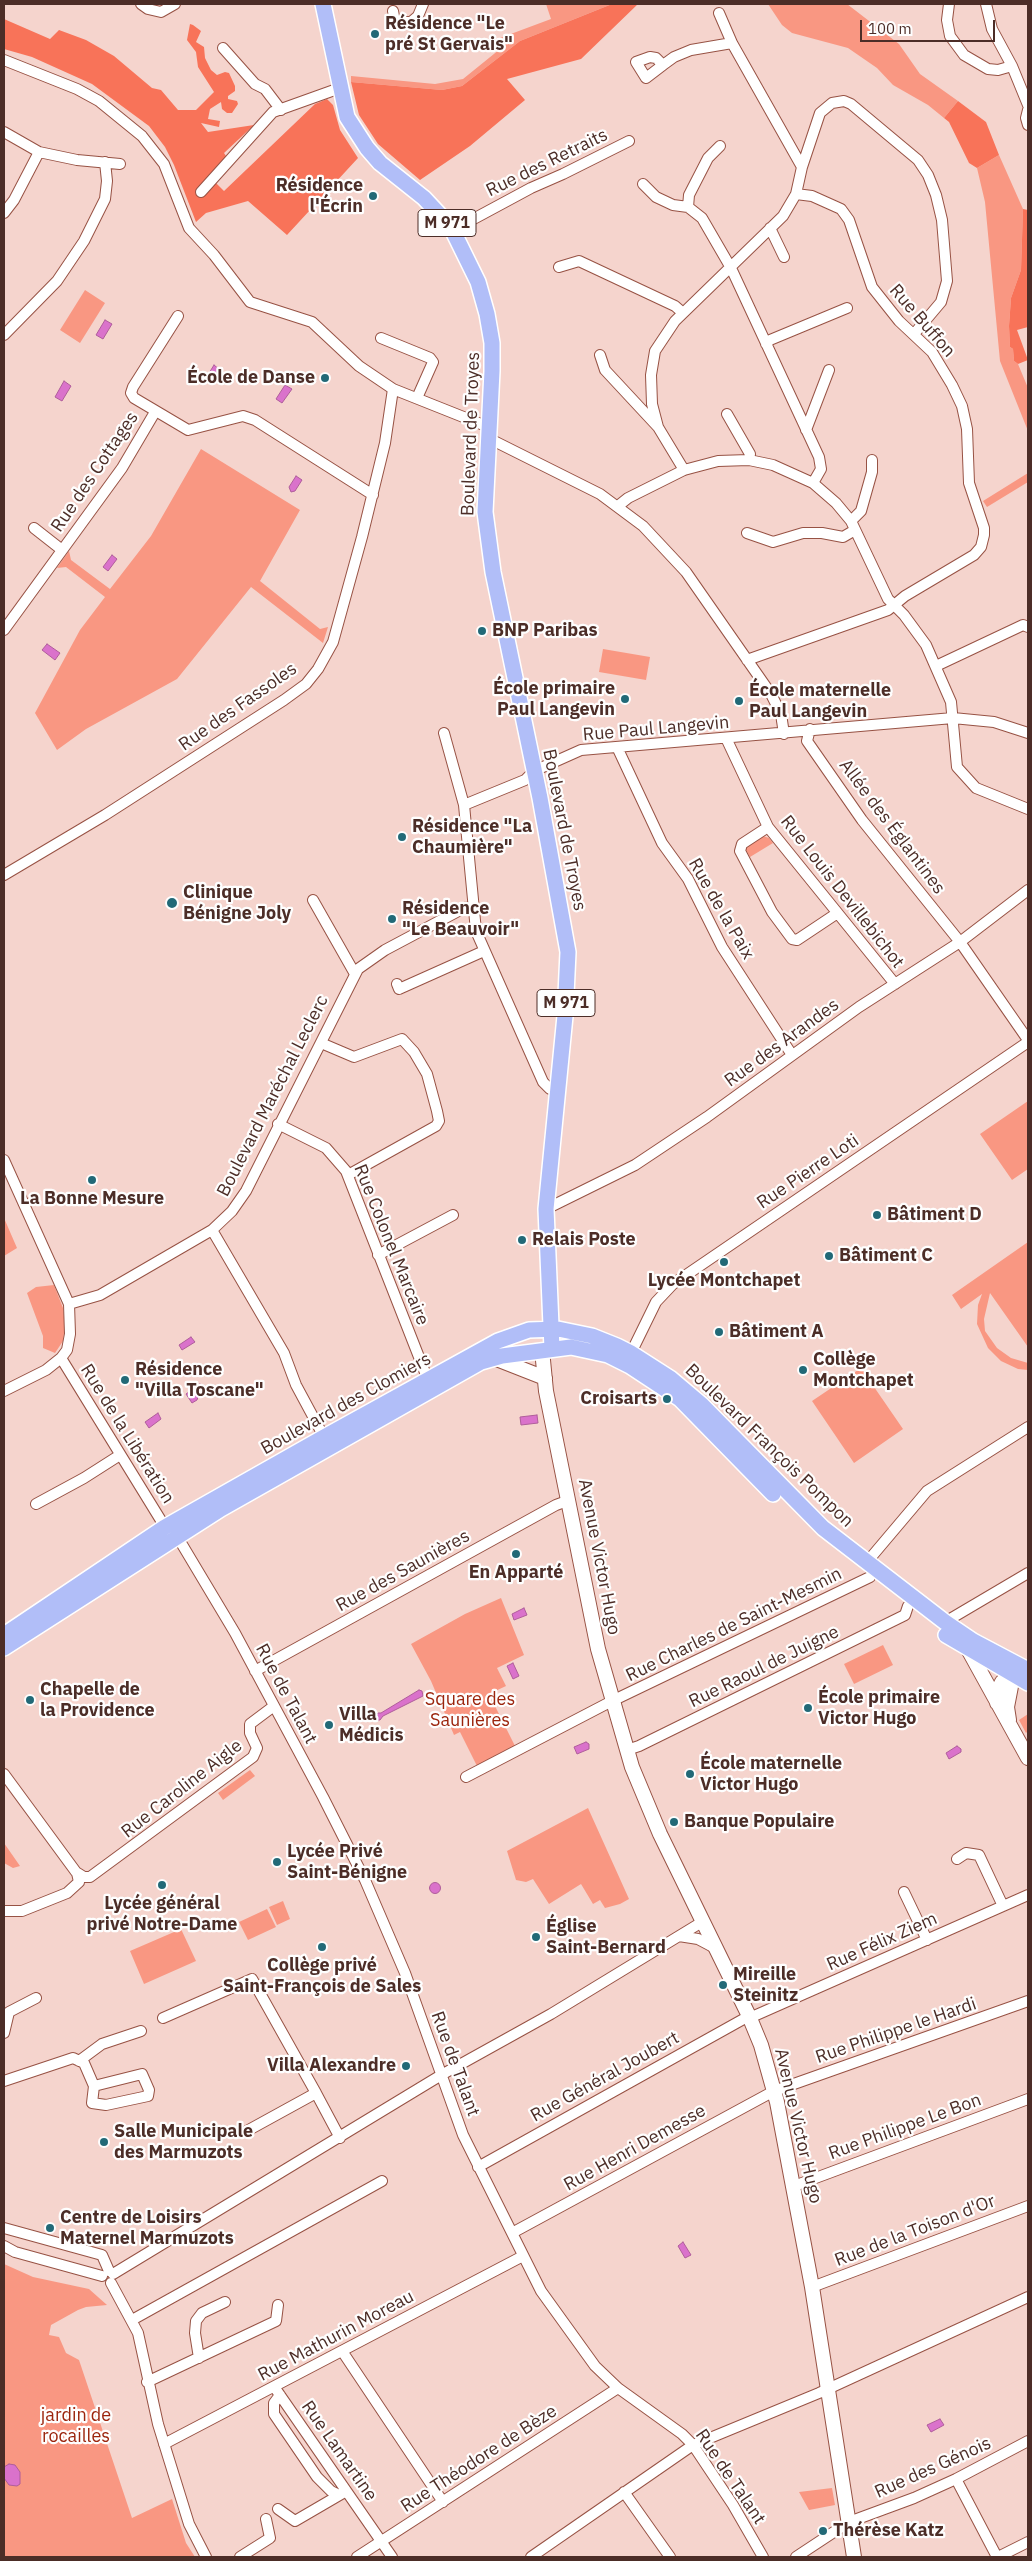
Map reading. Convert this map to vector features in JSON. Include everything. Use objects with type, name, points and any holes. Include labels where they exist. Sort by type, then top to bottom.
[{"type":"main road","name":"Boulevard de Troyes","points":[[323,4],[347,117],[367,148],[380,163],[436,209],[453,230],[478,282],[487,314],[492,343],[490,434],[485,512],[495,581],[534,771],[568,952],[565,1016],[546,1209]]},
{"type":"main road","name":"Avenue Victor Hugo","points":[[546,1209],[545,1378],[567,1501],[612,1701],[632,1767],[660,1834],[749,2016],[774,2091],[794,2186],[812,2287],[826,2389],[854,2557]]},
{"type":"main road","name":"Boulevard des Clomiers","points":[[4,1635],[165,1527],[498,1341],[521,1332],[546,1339]]},
{"type":"main road","name":"Boulevard François Pompon","points":[[546,1339],[568,1338],[616,1346],[631,1353],[688,1391],[801,1507],[867,1562],[945,1622],[1028,1670]]},
{"type":"main road","name":"Boulevard François Pompon","points":[[546,1339],[608,1355],[662,1385],[697,1414],[806,1526],[908,1606],[969,1650],[1021,1676],[1028,1683]]},
{"type":"main road","name":"Avenue Victor Hugo","points":[[546,1339],[554,1420]]},
{"type":"main road","name":"Boulevard des Clomiers","points":[[4,1648],[229,1504],[488,1360],[546,1339]]},
{"type":"main road","points":[[488,1360],[545,1378]]},
{"type":"main road","points":[[165,1527],[177,1536]]},
{"type":"main road","points":[[969,1650],[1003,1702],[1010,1726],[1028,1758]]},
{"type":"main road","points":[[998,1654],[1021,1676],[1013,1684],[1003,1702]]},
{"type":"main road","points":[[1003,1702],[1028,1689]]},
{"type":"street","points":[[141,4],[148,9],[161,12],[175,4]]},
{"type":"street","points":[[392,10],[395,22],[411,22],[418,16],[423,4]]},
{"type":"street","points":[[949,4],[947,20],[950,36],[964,55],[988,69],[998,70],[1012,66]]},
{"type":"street","points":[[986,4],[992,29],[1012,66],[1028,105]]},
{"type":"street","points":[[719,13],[732,43],[802,167]]},
{"type":"street","points":[[664,65],[674,57],[691,50],[732,43]]},
{"type":"street","points":[[223,48],[255,84],[266,89],[282,110]]},
{"type":"street","points":[[4,60],[77,89],[126,121],[142,136],[164,164],[189,228],[214,255],[250,302],[312,322],[359,366],[393,389],[417,398],[490,434],[618,506],[644,526],[686,572],[777,704],[781,714],[784,734]]},
{"type":"street","points":[[201,192],[273,112],[340,88]]},
{"type":"street","points":[[658,427],[652,404],[652,362],[663,336],[683,313],[783,216],[796,194],[802,167],[820,113],[832,103],[844,101],[860,109],[918,160],[928,175],[936,195],[942,220],[948,281],[941,302],[914,334]]},
{"type":"street","points":[[1028,110],[1026,118],[1028,125]]},
{"type":"street","points":[[4,132],[39,152],[77,160],[120,164]]},
{"type":"street","name":"Rue des Retraits","points":[[453,230],[531,188],[629,141]]},
{"type":"street","points":[[688,207],[689,195],[708,158],[720,146]]},
{"type":"street","points":[[4,213],[14,200],[39,152]]},
{"type":"street","points":[[4,335],[57,281],[84,241],[105,199],[107,181],[105,162]]},
{"type":"street","points":[[643,184],[656,197],[673,205],[688,207],[702,218],[731,268],[822,465],[813,484]]},
{"type":"street","name":"Rue Buffon","points":[[747,660],[888,610],[905,596],[974,555],[981,547],[984,535],[984,528],[969,483],[967,429],[962,406],[932,352],[899,321],[872,287],[849,220],[841,209],[812,196],[796,194]]},
{"type":"street","points":[[770,228],[784,257]]},
{"type":"street","points":[[559,267],[579,261],[674,306],[683,313]]},
{"type":"street","points":[[766,344],[770,340],[847,308]]},
{"type":"street","points":[[178,316],[133,387],[131,393],[134,398],[188,430],[243,416],[255,420],[373,495]]},
{"type":"street","points":[[381,338],[430,358],[433,362],[417,398]]},
{"type":"street","points":[[600,355],[605,370],[658,427],[684,470]]},
{"type":"street","points":[[806,430],[829,370]]},
{"type":"street","name":"Rue des Fassoles","points":[[4,875],[104,815],[306,684],[318,669],[333,642],[373,495],[385,443],[393,389]]},
{"type":"street","name":"Rue des Cottages","points":[[4,630],[122,468],[155,412]]},
{"type":"street","points":[[727,414],[750,454],[749,460]]},
{"type":"street","points":[[618,506],[628,498],[684,470],[718,461],[749,460],[783,468],[813,484],[836,503],[853,526],[888,599],[918,634],[936,666],[952,702],[957,767],[976,788],[1028,809]]},
{"type":"street","points":[[747,533],[773,542],[803,533],[822,533],[843,537],[853,526],[861,511],[872,472],[872,460]]},
{"type":"street","name":"Rue des Cottages","points":[[34,528],[62,550]]},
{"type":"street","points":[[936,666],[1023,625],[1028,627]]},
{"type":"street","name":"Rue Paul Langevin","points":[[464,805],[525,780],[534,771],[581,750],[688,739],[784,734],[810,729],[953,718],[994,722],[1028,733]]},
{"type":"street","name":"Allée des Églantines","points":[[810,729],[807,741],[862,820],[960,942],[1028,1041]]},
{"type":"street","points":[[444,733],[464,805],[476,931],[543,1082],[550,1089],[557,1089]]},
{"type":"street","name":"Rue Louis Devillebichot","points":[[726,738],[768,827],[894,984]]},
{"type":"street","name":"Rue de la Paix","points":[[617,747],[662,843],[688,879],[722,947],[792,1055]]},
{"type":"street","points":[[768,827],[742,844],[740,851],[772,912],[792,939],[797,940],[836,914]]},
{"type":"street","name":"Rue des Arandes","points":[[546,1209],[635,1165],[707,1117],[894,984],[960,942],[1028,890]]},
{"type":"street","points":[[313,900],[355,974]]},
{"type":"street","name":"Boulevard Maréchal Leclerc","points":[[69,1304],[100,1295],[212,1230],[240,1201],[355,974],[364,962],[464,908],[473,906]]},
{"type":"street","points":[[397,984],[399,989],[484,951]]},
{"type":"street","points":[[321,1043],[354,1057],[402,1039],[414,1052],[426,1074],[439,1121],[436,1126],[348,1175]]},
{"type":"street","name":"Rue Pierre Loti","points":[[631,1353],[656,1302],[673,1284],[1028,1041]]},
{"type":"street","name":"Rue Colonel Marcaire","points":[[278,1124],[326,1148],[348,1175],[428,1380]]},
{"type":"street","points":[[4,1160],[69,1304],[70,1341],[61,1358],[46,1370],[4,1391]]},
{"type":"street","points":[[378,1255],[453,1215]]},
{"type":"street","points":[[212,1230],[284,1353],[296,1385],[324,1437]]},
{"type":"street","name":"Rue de la Libération","points":[[61,1358],[165,1527]]},
{"type":"street","points":[[867,1562],[926,1492],[1028,1428]]},
{"type":"street","points":[[36,1504],[84,1478],[120,1454]]},
{"type":"street","name":"Rue des Saunières","points":[[255,1671],[556,1505],[567,1501]]},
{"type":"street","name":"Rue de Talant","points":[[177,1536],[255,1671],[365,1880],[405,1973],[443,2074],[458,2121],[478,2167],[541,2291],[595,2366],[618,2388],[682,2434],[693,2445],[733,2505],[763,2557]]},
{"type":"street","points":[[945,1622],[1028,1573]]},
{"type":"street","name":"Rue Charles de Saint-Mesmin","points":[[612,1701],[870,1577]]},
{"type":"street","name":"Rue Raoul de Juigne","points":[[627,1750],[639,1746],[905,1615],[908,1606]]},
{"type":"street","points":[[466,1777],[612,1701]]},
{"type":"street","name":"Rue Caroline Aigle","points":[[77,1873],[86,1877],[98,1873],[255,1756],[257,1748],[249,1726],[256,1718],[274,1706]]},
{"type":"street","points":[[4,1774],[77,1873],[79,1882],[67,1892],[22,1911],[4,1912]]},
{"type":"street","points":[[957,1859],[966,1853],[979,1855],[1003,1906]]},
{"type":"street","points":[[904,1892],[927,1940]]},
{"type":"street","name":"Rue Félix Ziem","points":[[749,2016],[754,2016],[1028,1895]]},
{"type":"street","points":[[4,2246],[15,2252],[109,2276],[443,2074],[551,2014],[702,1922]]},
{"type":"street","points":[[678,1936],[698,1939],[715,1948]]},
{"type":"street","points":[[163,2018],[252,1979],[340,2138]]},
{"type":"street","points":[[4,2033],[8,2012],[36,1998]]},
{"type":"street","name":"Rue Philippe le Hardi","points":[[774,2091],[1028,2001]]},
{"type":"street","name":"Rue Général Joubert","points":[[478,2167],[749,2016]]},
{"type":"street","points":[[79,2061],[102,2044],[141,2031]]},
{"type":"street","points":[[4,2082],[73,2058],[84,2063],[94,2086],[92,2103],[106,2105],[148,2096],[149,2090],[142,2074],[94,2086]]},
{"type":"street","name":"Rue Henri Demesse","points":[[512,2233],[774,2091]]},
{"type":"street","points":[[246,2132],[316,2093]]},
{"type":"street","name":"Rue Philippe Le Bon","points":[[794,2186],[1028,2099]]},
{"type":"street","points":[[132,2320],[382,2181]]},
{"type":"street","name":"Rue de la Toison d'Or","points":[[812,2287],[1028,2206]]},
{"type":"street","points":[[4,2228],[102,2256],[109,2276],[138,2333],[147,2382],[164,2444],[189,2524],[206,2557]]},
{"type":"street","name":"Rue Mathurin Moreau","points":[[164,2444],[278,2391],[342,2351],[523,2256]]},
{"type":"street","points":[[531,2557],[693,2445],[826,2389],[1028,2297]]},
{"type":"street","points":[[199,2358],[195,2333],[196,2321],[202,2313],[225,2302]]},
{"type":"street","points":[[147,2382],[276,2321],[278,2304]]},
{"type":"street","points":[[342,2351],[443,2502]]},
{"type":"street","name":"Rue Théodore de Bèze","points":[[357,2557],[618,2388]]},
{"type":"street","points":[[278,2391],[274,2403],[274,2414],[317,2477],[331,2491],[342,2493]]},
{"type":"street","name":"Rue Lamartine","points":[[278,2391],[342,2493],[382,2541],[392,2557]]},
{"type":"street","name":"Rue des Génois","points":[[796,2557],[849,2522],[914,2498],[956,2479],[1028,2441]]},
{"type":"street","points":[[956,2479],[997,2557],[1028,2542]]},
{"type":"street","points":[[624,2492],[668,2557]]},
{"type":"street","points":[[278,2509],[295,2522],[342,2493]]},
{"type":"street","points":[[240,2557],[270,2538],[266,2519]]},
{"type":"green space","points":[[546,4],[612,4],[520,41],[462,86],[442,90],[351,82],[351,76],[435,84],[463,79],[505,45],[500,38],[551,19]]},
{"type":"green space","points":[[768,4],[847,4],[899,44],[920,74],[958,101],[944,118],[928,105],[893,85],[877,68],[848,48],[792,33],[782,25]]},
{"type":"green space","points":[[999,155],[1023,209],[1021,270],[1011,298],[1009,326],[1010,347],[1013,349],[1014,361],[1018,364],[1028,388],[1028,431],[1000,361],[985,202],[977,168]]},
{"type":"green space","points":[[85,290],[105,303],[80,343],[60,330]]},
{"type":"green space","points":[[201,449],[300,510],[260,581],[320,629],[328,627],[323,643],[251,587],[177,679],[86,729],[57,750],[35,713],[80,630],[105,597],[66,567],[57,568],[69,551],[71,560],[110,589],[151,536]]},
{"type":"green space","points":[[1028,473],[1028,482],[987,507],[983,501]]},
{"type":"green space","points":[[603,649],[650,657],[646,680],[599,672]]},
{"type":"green space","points":[[763,836],[769,838],[773,843],[750,857],[745,848]]},
{"type":"green space","points":[[1028,1101],[1028,1169],[1012,1180],[980,1134]]},
{"type":"green space","points":[[4,1218],[17,1248],[4,1256]]},
{"type":"green space","points":[[1028,1242],[1028,1347],[990,1293],[984,1319],[985,1331],[997,1348],[1011,1358],[1028,1363],[1028,1370],[1018,1369],[1001,1361],[988,1348],[977,1324],[978,1305],[982,1294],[961,1309],[952,1295]]},
{"type":"green space","points":[[54,1285],[63,1308],[65,1326],[63,1341],[55,1353],[43,1348],[43,1336],[27,1293],[36,1287]]},
{"type":"green space","points":[[861,1368],[903,1429],[854,1463],[812,1401]]},
{"type":"green space","name":"Square des Saunières","points":[[501,1598],[524,1655],[497,1668],[506,1686],[489,1694],[516,1748],[478,1768],[460,1732],[454,1735],[431,1681],[411,1644],[465,1614]]},
{"type":"green space","points":[[883,1645],[893,1665],[854,1684],[844,1664]]},
{"type":"green space","points":[[1028,1714],[1028,1731],[1026,1733],[1019,1720]]},
{"type":"green space","points":[[250,1770],[255,1776],[223,1800],[218,1793]]},
{"type":"green space","points":[[588,1808],[629,1899],[620,1904],[605,1908],[600,1900],[593,1904],[581,1884],[549,1904],[533,1879],[526,1882],[516,1880],[507,1851]]},
{"type":"green space","points":[[4,1843],[20,1866],[13,1868],[4,1863]]},
{"type":"green space","points":[[283,1901],[290,1919],[277,1925],[269,1907]]},
{"type":"green space","points":[[267,1909],[276,1927],[248,1940],[239,1922]]},
{"type":"green space","points":[[181,1929],[196,1961],[144,1984],[130,1951]]},
{"type":"green space","name":"jardin de rocailles","points":[[4,2264],[33,2277],[89,2289],[107,2305],[86,2307],[78,2310],[51,2325],[49,2335],[59,2337],[66,2353],[79,2360],[132,2518],[172,2499],[186,2543],[195,2557],[4,2557]]},
{"type":"green space","points":[[832,2488],[835,2505],[809,2510],[799,2492]]},
{"type":"shaded area","points":[[612,4],[638,4],[581,59],[507,79],[525,100],[470,146],[420,180],[378,144],[359,115],[351,82],[442,90],[462,86],[520,41]]},
{"type":"shaded area","points":[[4,19],[50,39],[59,30],[86,40],[114,56],[152,88],[161,90],[178,110],[196,110],[214,92],[198,67],[196,52],[187,40],[190,24],[201,31],[196,42],[204,47],[205,58],[211,70],[217,75],[225,72],[229,73],[235,86],[235,91],[228,96],[228,99],[237,101],[238,104],[232,113],[227,113],[222,109],[221,102],[210,109],[208,119],[220,121],[219,127],[201,123],[208,132],[254,125],[224,153],[228,159],[215,182],[224,191],[315,104],[327,99],[333,105],[340,130],[358,158],[287,235],[248,201],[206,213],[196,222],[174,165],[165,147],[149,126],[92,84],[32,57],[4,49]]},
{"type":"shaded area","points":[[958,101],[986,122],[999,155],[977,168],[969,163],[949,122],[944,118]]},
{"type":"shaded area","points":[[1023,209],[1028,210],[1028,327],[1017,330],[1028,360],[1018,364],[1014,361],[1013,349],[1010,347],[1009,326],[1011,298],[1021,270]]},
{"type":"shaded area","points":[[105,320],[112,324],[103,339],[96,335]]},
{"type":"shaded area","points":[[214,365],[220,370],[213,381],[206,378]]},
{"type":"shaded area","points":[[64,381],[71,386],[62,401],[55,397]]},
{"type":"shaded area","points":[[285,385],[292,389],[282,403],[276,399]]},
{"type":"shaded area","points":[[296,476],[302,480],[295,491],[291,492],[289,487]]},
{"type":"shaded area","points":[[112,555],[117,559],[108,571],[103,567]]},
{"type":"shaded area","points":[[47,644],[60,653],[55,660],[42,650]]},
{"type":"shaded area","points":[[191,1337],[195,1342],[182,1350],[179,1345]]},
{"type":"shaded area","points":[[200,1384],[204,1390],[199,1394],[197,1400],[192,1403],[186,1394]]},
{"type":"shaded area","points":[[158,1413],[161,1419],[149,1428],[145,1422]]},
{"type":"shaded area","points":[[537,1415],[538,1423],[521,1425],[520,1417]]},
{"type":"shaded area","points":[[524,1608],[527,1615],[514,1620],[512,1614]]},
{"type":"shaded area","points":[[513,1663],[519,1676],[513,1679],[507,1666]]},
{"type":"shaded area","points":[[419,1690],[422,1691],[423,1696],[377,1720],[376,1715],[378,1713]]},
{"type":"shaded area","points":[[586,1742],[589,1744],[589,1749],[577,1754],[574,1747]]},
{"type":"shaded area","points":[[957,1746],[961,1749],[961,1752],[949,1759],[946,1753]]},
{"type":"shaded area","points":[[435,1882],[441,1888],[435,1894],[429,1888]]},
{"type":"shaded area","points":[[683,2242],[691,2255],[685,2258],[678,2246]]},
{"type":"shaded area","points":[[940,2419],[944,2425],[931,2432],[927,2425]]},
{"type":"shaded area","points":[[9,2464],[15,2465],[20,2472],[20,2484],[17,2486],[9,2485],[4,2478],[4,2467]]},
{"type":"place","name":"Résidence \"Le pré St Gervais\"","points":[[375,34]]},
{"type":"place","name":"Résidence l'Écrin","points":[[373,196]]},
{"type":"place","name":"École de Danse","points":[[325,378]]},
{"type":"place","name":"BNP Paribas","points":[[482,631]]},
{"type":"place","name":"École primaire Paul Langevin","points":[[625,699]]},
{"type":"place","name":"École maternelle Paul Langevin","points":[[739,701]]},
{"type":"place","name":"Résidence \"La Chaumière\"","points":[[402,837]]},
{"type":"place","name":"Clinique Bénigne Joly","points":[[172,903]]},
{"type":"place","name":"Résidence \"Le Beauvoir\"","points":[[392,919]]},
{"type":"place","name":"La Bonne Mesure","points":[[92,1180]]},
{"type":"place","name":"Bâtiment D","points":[[877,1215]]},
{"type":"place","name":"Relais Poste","points":[[522,1240]]},
{"type":"place","name":"Bâtiment C","points":[[829,1256]]},
{"type":"place","name":"Lycée Montchapet","points":[[724,1262]]},
{"type":"place","name":"Bâtiment A","points":[[719,1332]]},
{"type":"place","name":"Collège Montchapet","points":[[803,1370]]},
{"type":"place","name":"Résidence \"Villa Toscane\"","points":[[125,1380]]},
{"type":"place","name":"Croisarts","points":[[667,1399]]},
{"type":"place","name":"En Apparté","points":[[516,1554]]},
{"type":"place","name":"Chapelle de la Providence","points":[[30,1700]]},
{"type":"place","name":"École primaire Victor Hugo","points":[[808,1708]]},
{"type":"place","name":"Villa Médicis","points":[[329,1725]]},
{"type":"place","name":"École maternelle Victor Hugo","points":[[690,1774]]},
{"type":"place","name":"Banque Populaire","points":[[674,1822]]},
{"type":"place","name":"Lycée Privé Saint-Bénigne","points":[[277,1862]]},
{"type":"place","name":"Lycée général privé Notre-Dame","points":[[162,1885]]},
{"type":"place","name":"Église Saint-Bernard","points":[[536,1937]]},
{"type":"place","name":"Collège privé Saint-François de Sales","points":[[322,1947]]},
{"type":"place","name":"Mireille Steinitz","points":[[723,1985]]},
{"type":"place","name":"Villa Alexandre","points":[[406,2066]]},
{"type":"place","name":"Salle Municipale des Marmuzots","points":[[104,2142]]},
{"type":"place","name":"Centre de Loisirs Maternel Marmuzots","points":[[50,2228]]},
{"type":"place","name":"Thérèse Katz","points":[[823,2531]]}]
